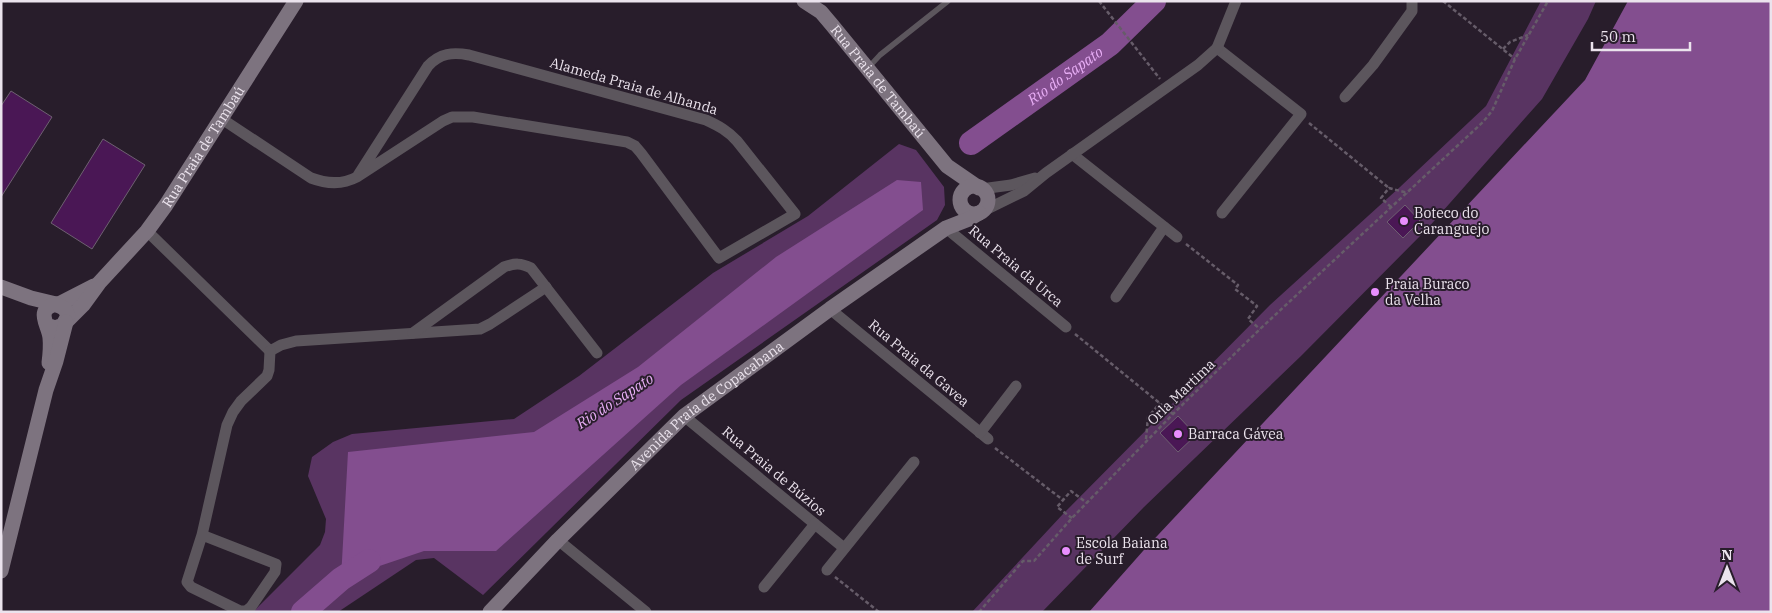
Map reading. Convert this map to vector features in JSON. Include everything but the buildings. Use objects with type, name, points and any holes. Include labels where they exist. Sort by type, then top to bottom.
[{"type":"street","name":"Rua Praia de Tambaú","points":[[66,321],[89,298],[99,283],[147,231],[166,206],[296,1]]},
{"type":"street","name":"Avenida Praia de Copacabana","points":[[490,612],[558,540],[684,416],[830,309],[946,228],[969,219],[1019,194],[1198,65],[1217,48],[1236,1]]},
{"type":"street","points":[[1345,97],[1373,65],[1412,11],[1412,1]]},
{"type":"street","name":"Rua Praia de Tambaú","points":[[805,2],[821,12],[947,166],[980,189]]},
{"type":"street","points":[[1217,48],[1302,114],[1222,213]]},
{"type":"street","name":"Alameda Praia de Alhanda","points":[[222,119],[311,178],[323,182],[336,183],[349,182],[357,177],[443,121],[452,117],[462,116],[627,142],[635,146],[640,152],[719,258],[795,214],[737,141],[729,132],[719,126],[706,120],[457,53],[445,54],[435,58],[428,66],[357,177]]},
{"type":"street","points":[[1072,154],[1177,237]]},
{"type":"street","name":"Rua Praia de Tambaú","points":[[947,166],[960,199]]},
{"type":"street","name":"Avenida Praia de Copacabana","points":[[980,189],[1011,185],[1046,173]]},
{"type":"street","points":[[972,187],[980,189],[985,192],[988,200],[985,209],[970,214],[966,212],[960,199],[966,190],[972,187]]},
{"type":"street","name":"Avenida Praia de Copacabana","points":[[946,228],[957,209],[960,199]]},
{"type":"street","points":[[1116,297],[1164,227]]},
{"type":"street","name":"Rua Praia da Urca","points":[[946,228],[1066,327]]},
{"type":"street","points":[[147,231],[270,351],[267,376],[232,412],[202,535],[187,582],[188,585],[240,611],[246,611],[251,607],[275,572],[276,564],[202,535]]},
{"type":"street","points":[[413,333],[504,267],[511,264],[519,264],[531,268],[597,353]]},
{"type":"street","name":"Rua Praia de Tambaú","points":[[56,304],[81,294],[99,283]]},
{"type":"street","points":[[270,351],[296,341],[485,328],[546,287]]},
{"type":"street","points":[[1,571],[67,312],[56,304],[3,288]]},
{"type":"street","points":[[3,288],[28,306],[46,324],[55,328],[63,326],[66,321]]},
{"type":"street","points":[[46,390],[51,346],[44,313],[46,309],[56,304]]},
{"type":"street","name":"Rua Praia da Gavea","points":[[830,309],[984,436]]},
{"type":"street","points":[[984,436],[1016,386]]},
{"type":"street","name":"Rua Praia de Búzios","points":[[684,416],[844,548]]},
{"type":"street","points":[[827,570],[914,462]]},
{"type":"street","points":[[764,587],[815,524]]},
{"type":"street","points":[[558,540],[646,612]]},
{"type":"lane","points":[[868,68],[880,55],[948,1]]},
{"type":"path","points":[[1099,1],[1167,88]]},
{"type":"path","points":[[1443,1],[1515,59]]},
{"type":"path","name":"Orla Martima","points":[[978,612],[1023,561],[1034,561],[1086,503],[1146,441],[1260,329],[1391,206],[1408,193],[1492,112],[1515,59],[1548,1]]},
{"type":"path","points":[[1503,49],[1510,42],[1529,34]]},
{"type":"path","points":[[1302,114],[1311,124],[1390,188],[1408,193]]},
{"type":"path","points":[[1390,188],[1381,198],[1391,206]]},
{"type":"path","points":[[1177,237],[1238,286],[1235,289],[1257,306],[1248,319],[1260,329]]},
{"type":"path","points":[[1066,327],[1173,414]]},
{"type":"path","points":[[1146,441],[1148,417],[1160,403]]},
{"type":"path","points":[[984,436],[995,449],[1063,500]]},
{"type":"path","points":[[1072,518],[1057,507],[1071,491],[1086,503]]},
{"type":"path","points":[[827,570],[879,612]]},
{"type":"shaded area","points":[[1541,1],[1596,1],[1588,19],[1542,99],[1427,229],[1301,356],[1144,507],[1042,612],[972,612],[1063,514],[1270,305],[1486,106]]},
{"type":"shaded area","points":[[899,144],[916,150],[944,187],[945,205],[937,220],[681,400],[483,595],[434,558],[416,560],[338,612],[253,612],[320,545],[325,532],[326,519],[308,476],[312,457],[333,442],[352,434],[514,419],[579,376],[713,273],[808,216]]},
{"type":"water","points":[[1628,1],[1771,1],[1771,612],[1089,612],[1143,551],[1585,80]]},
{"type":"water","points":[[897,180],[921,182],[923,210],[681,385],[496,551],[424,551],[341,579],[348,452],[534,432],[638,367],[776,257]]},
{"type":"waterway","name":"Rio do Sapato","points":[[971,143],[1110,44],[1154,1]]},
{"type":"waterway","name":"Rio do Sapato","points":[[303,612],[341,579],[369,561]]},
{"type":"place","name":"Boteco do Caranguejo","points":[[1404,221]]},
{"type":"place","name":"Praia Buraco da Velha","points":[[1375,292]]},
{"type":"place","name":"Barraca Gávea","points":[[1178,434]]},
{"type":"place","name":"Escola Baiana de Surf","points":[[1066,551]]}]
